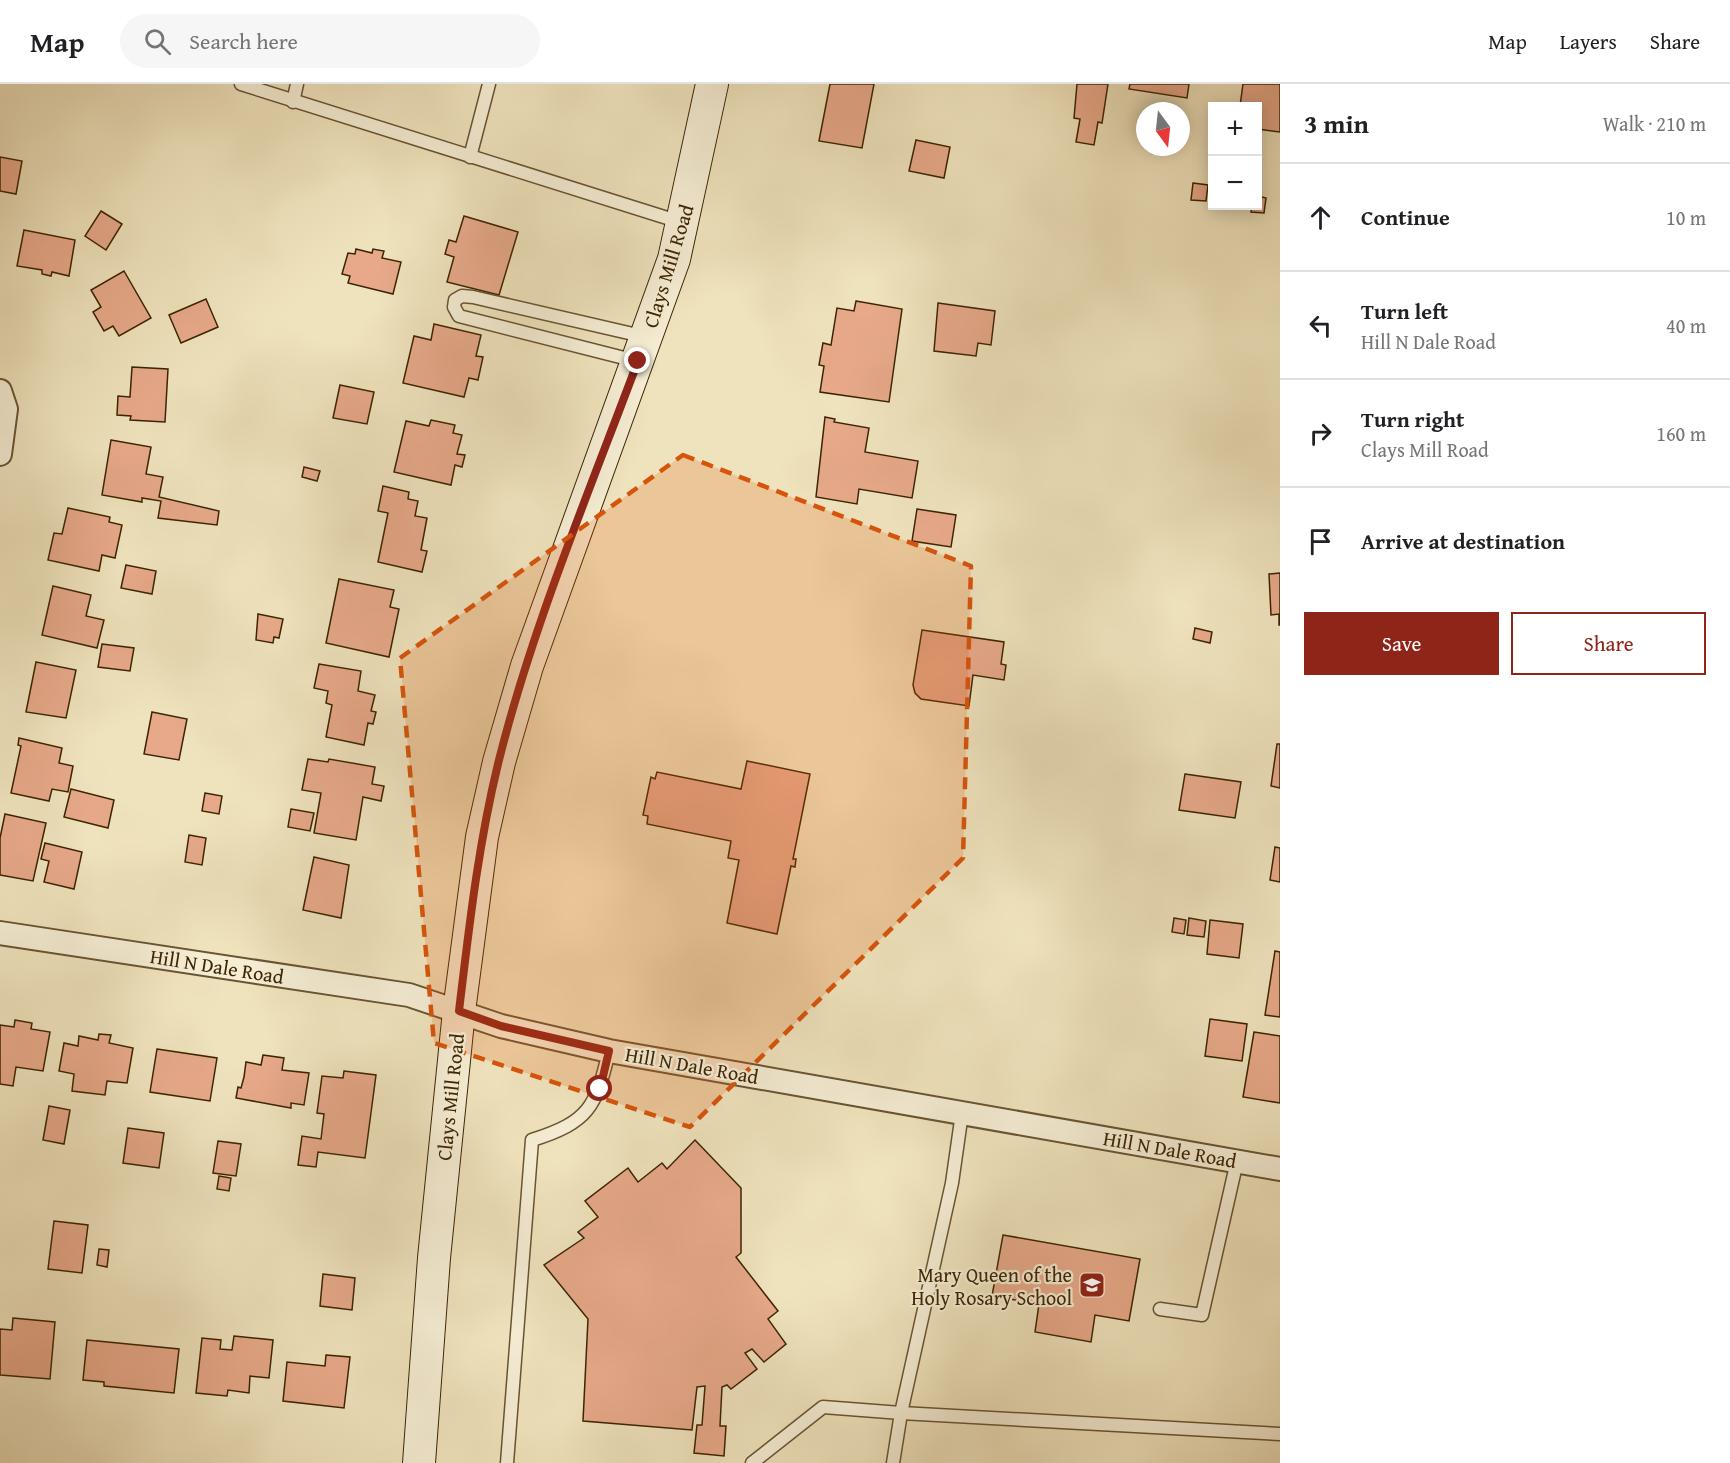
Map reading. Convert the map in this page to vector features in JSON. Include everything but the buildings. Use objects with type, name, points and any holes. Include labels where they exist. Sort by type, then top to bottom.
[{"type":"main road","name":"Clays Mill Road","points":[[419,1463],[434,1257],[459,1011],[482,837],[499,762],[527,666],[642,349],[684,223],[712,84]]},
{"type":"street","points":[[0,391],[6,409],[0,454]]},
{"type":"street","name":"Hill N Dale Road","points":[[0,933],[409,995],[501,1026],[609,1051],[1280,1168]]},
{"type":"lane","points":[[241,84],[684,223]]},
{"type":"lane","points":[[293,102],[297,84]]},
{"type":"lane","points":[[470,157],[489,84]]},
{"type":"lane","points":[[462,296],[473,297],[642,349],[459,316],[454,307],[455,300],[462,296]]},
{"type":"lane","points":[[507,1463],[532,1140],[559,1131],[584,1115],[600,1089],[609,1051]]},
{"type":"lane","points":[[893,1463],[901,1413],[952,1183],[962,1113]]},
{"type":"lane","points":[[1160,1309],[1202,1315],[1237,1161]]},
{"type":"lane","points":[[752,1463],[823,1407],[1280,1434]]},
{"type":"highlighted area","points":[[683,455],[971,566],[963,858],[690,1127],[434,1043],[400,658]]},
{"type":"place","name":"Mary Queen of the Holy Rosary School","points":[[1092,1285]]},
{"type":"route","points":[[600,1089],[609,1051],[501,1026],[459,1011],[474,886],[482,837],[499,762],[527,666],[638,361]]}]
